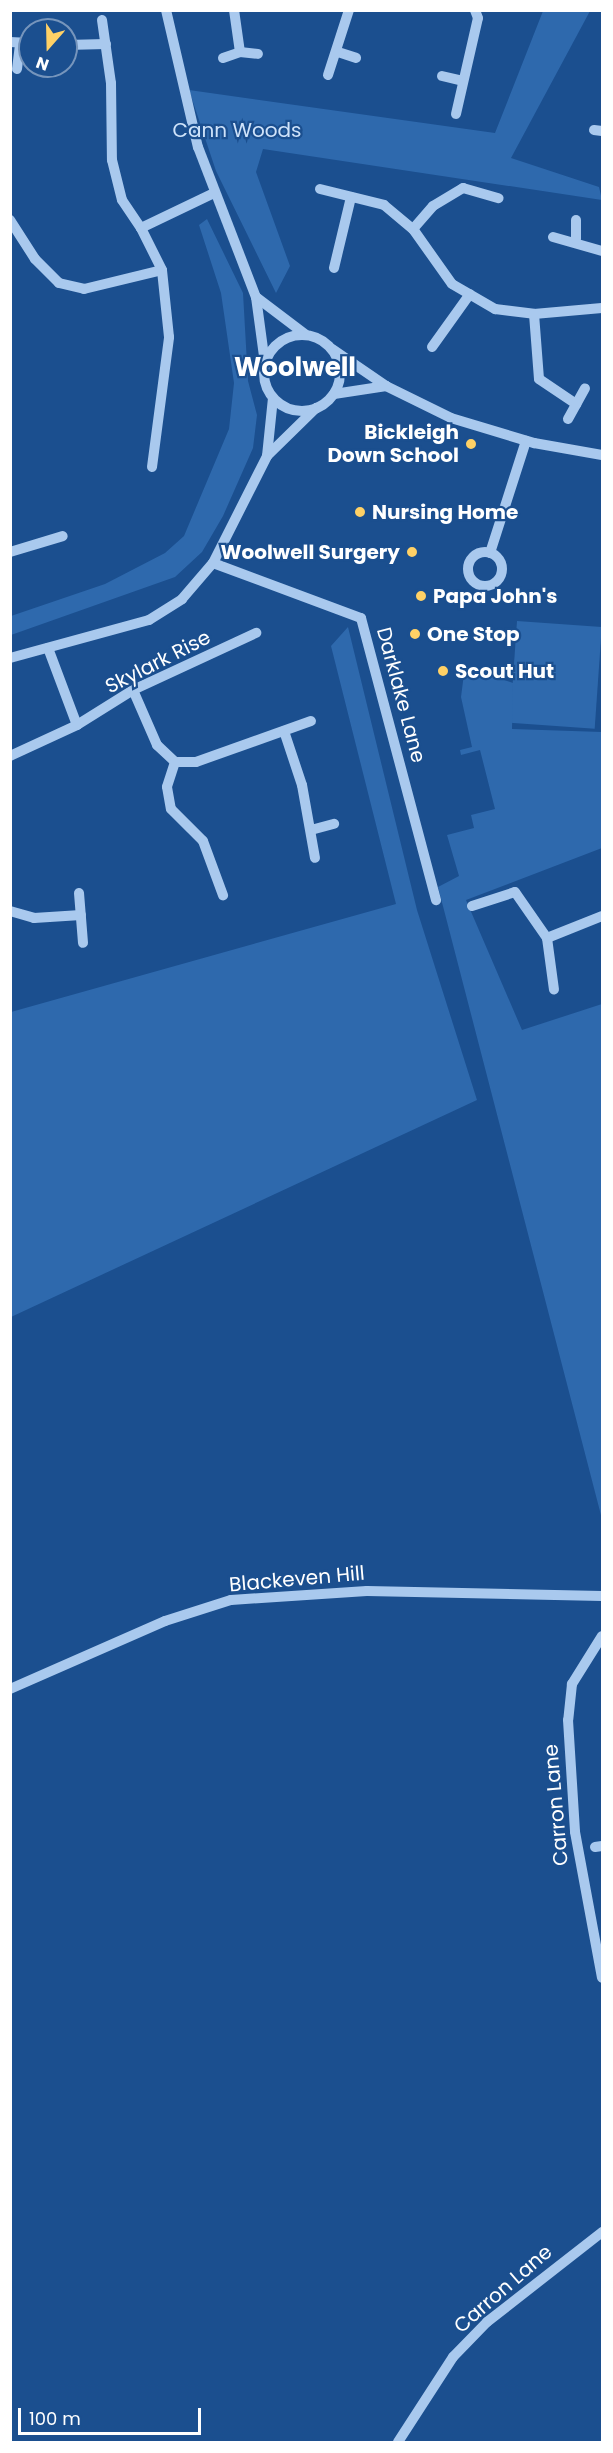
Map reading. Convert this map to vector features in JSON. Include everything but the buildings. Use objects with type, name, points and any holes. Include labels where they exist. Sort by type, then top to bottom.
[{"type":"street","points":[[166,10],[187,110],[214,193],[256,297],[265,364],[273,398],[267,456]]},
{"type":"street","points":[[234,10],[240,52]]},
{"type":"street","points":[[328,75],[338,52],[349,10]]},
{"type":"street","points":[[456,114],[460,80],[474,40],[475,10]]},
{"type":"street","points":[[102,20],[106,44],[112,160],[122,200],[141,228],[162,270],[169,338],[152,467]]},
{"type":"street","points":[[78,45],[106,44]]},
{"type":"street","points":[[223,58],[240,52],[258,54]]},
{"type":"street","points":[[338,52],[356,58]]},
{"type":"street","points":[[17,69],[18,60]]},
{"type":"street","points":[[442,76],[460,80]]},
{"type":"street","points":[[413,229],[433,206],[463,188],[499,198]]},
{"type":"street","points":[[320,189],[384,205],[413,229],[452,284],[495,309],[534,314],[603,308]]},
{"type":"street","points":[[141,228],[214,193]]},
{"type":"street","points":[[334,268],[351,197]]},
{"type":"street","points":[[10,220],[35,259],[59,283],[84,289],[162,270]]},
{"type":"street","points":[[576,220],[576,239]]},
{"type":"street","points":[[554,237],[576,239],[603,251]]},
{"type":"street","points":[[432,347],[470,294]]},
{"type":"street","points":[[256,297],[306,335],[332,349],[386,386],[451,418],[526,441],[603,455]]},
{"type":"street","points":[[534,314],[539,379],[576,404]]},
{"type":"street","points":[[265,364],[285,339],[306,335]]},
{"type":"street","points":[[332,349],[340,379],[334,394]]},
{"type":"street","points":[[10,658],[149,620],[183,599],[213,563],[267,456],[316,408],[334,394],[386,386]]},
{"type":"street","points":[[568,419],[585,388]]},
{"type":"street","points":[[273,398],[293,410],[316,408]]},
{"type":"street","points":[[490,553],[526,441]]},
{"type":"street","points":[[10,552],[63,536]]},
{"type":"street","name":"Darklake Lane","points":[[213,563],[361,618],[436,900]]},
{"type":"street","name":"Skylark Rise","points":[[10,756],[77,724],[133,690],[256,633]]},
{"type":"street","points":[[48,648],[77,724]]},
{"type":"street","points":[[133,690],[157,745],[175,762],[196,762],[311,721]]},
{"type":"street","points":[[284,731],[311,830],[315,858]]},
{"type":"street","points":[[175,762],[167,787],[171,809],[203,841],[223,895]]},
{"type":"street","points":[[311,830],[334,824]]},
{"type":"street","points":[[472,906],[515,892],[547,938],[554,990]]},
{"type":"street","points":[[78,893],[83,943]]},
{"type":"street","points":[[10,911],[34,918],[81,915]]},
{"type":"street","points":[[547,938],[603,916]]},
{"type":"street","name":"Blackeven Hill","points":[[10,1689],[165,1621],[231,1600],[367,1591],[603,1596]]},
{"type":"street","name":"Carron Lane","points":[[603,1636],[572,1684],[568,1720],[575,1832],[603,1978]]},
{"type":"street","name":"Carron Lane","points":[[398,2442],[453,2357],[487,2322],[603,2232]]},
{"type":"green space","name":"Cann Woods","points":[[543,11],[590,11],[511,158],[599,187],[602,200],[263,149],[256,172],[290,266],[276,293],[216,171],[189,90],[495,133]]},
{"type":"green space","points":[[207,219],[243,293],[248,381],[257,415],[253,448],[223,516],[202,552],[175,577],[11,635],[11,616],[105,584],[165,553],[184,536],[229,429],[234,383],[221,293],[199,225]]},
{"type":"green space","points":[[517,621],[602,627],[595,729],[510,723]]},
{"type":"green space","points":[[348,627],[417,910],[477,1100],[11,1317],[11,1012],[396,904],[331,646]]},
{"type":"green space","points":[[465,666],[513,683],[512,729],[602,732],[602,848],[466,900],[522,1030],[602,1004],[602,1519],[438,887],[459,876],[447,835],[474,828],[471,815],[495,809],[480,750],[461,755],[460,750],[472,747],[461,697]]},
{"type":"place","name":"Bickleigh Down School","points":[[471,444]]},
{"type":"place","name":"Nursing Home","points":[[360,512]]},
{"type":"place","name":"Woolwell Surgery","points":[[412,552]]},
{"type":"place","name":"Papa John's","points":[[421,596]]},
{"type":"place","name":"One Stop","points":[[415,634]]},
{"type":"place","name":"Scout Hut","points":[[443,671]]},
{"type":"district","name":"Woolwell","points":[[295,368]]}]
